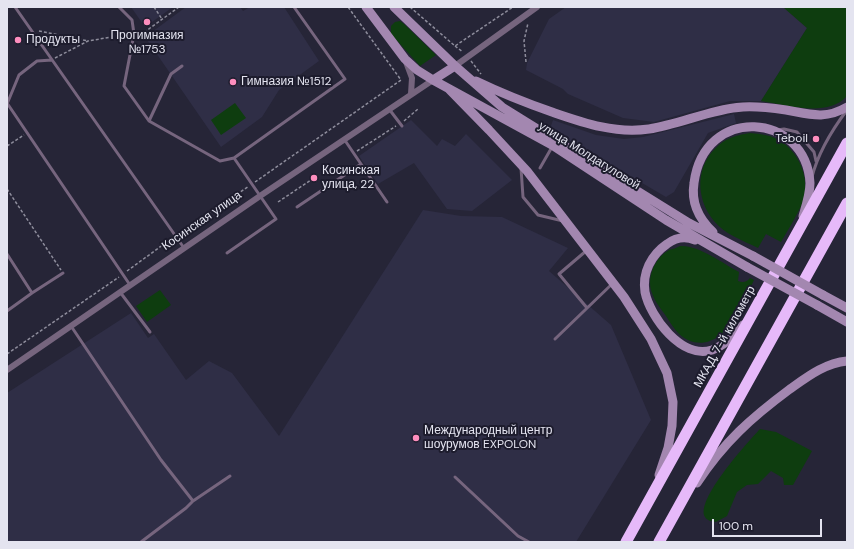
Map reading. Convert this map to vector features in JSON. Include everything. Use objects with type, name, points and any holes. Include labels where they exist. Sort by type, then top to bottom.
[{"type":"highway","name":"МКАД, 7-й километр","points":[[626,542],[847,144]]},
{"type":"highway","points":[[659,542],[847,203]]},
{"type":"main road","name":"улица Молдагуловой","points":[[366,7],[405,59],[417,70],[552,145],[666,220],[711,247],[847,322]]},
{"type":"main road","name":"улица Молдагуловой","points":[[394,7],[466,76],[511,113],[689,223],[753,256],[847,308]]},
{"type":"main road","name":"Косинская улица","points":[[433,80],[455,66]]},
{"type":"main road","points":[[466,76],[510,96],[587,124],[638,134],[718,110],[744,107],[766,107],[816,116],[840,111],[847,107]]},
{"type":"main road","points":[[449,89],[490,130],[520,165],[613,283],[651,339],[667,373],[673,402],[672,426],[668,448],[647,504]]},
{"type":"main road","points":[[721,239],[705,225],[694,203],[693,188],[695,173],[701,157],[711,143],[722,134],[751,126],[765,127],[773,131],[792,143],[802,155],[808,171],[810,184],[807,203],[798,231]]},
{"type":"main road","points":[[711,247],[691,239],[680,238],[671,241],[660,248],[652,258],[645,280],[645,292],[650,305],[669,335],[678,344],[689,349],[701,351],[712,350],[724,343],[739,330],[756,308]]},
{"type":"main road","points":[[672,519],[718,453],[741,429],[765,408],[807,377],[826,366],[847,361]]},
{"type":"street","name":"Косинская улица","points":[[455,66],[537,7]]},
{"type":"street","points":[[405,59],[412,78],[411,94]]},
{"type":"street","name":"Косинская улица","points":[[7,370],[260,196],[433,80]]},
{"type":"lane","points":[[15,7],[184,248]]},
{"type":"lane","points":[[119,7],[132,20],[134,34],[124,86],[149,121],[220,161],[234,158],[345,79],[294,7]]},
{"type":"lane","points":[[52,60],[37,61],[18,75],[7,104],[130,285]]},
{"type":"lane","points":[[149,121],[171,74],[182,66]]},
{"type":"lane","points":[[389,109],[401,125]]},
{"type":"lane","points":[[810,184],[816,162],[836,124],[847,110]]},
{"type":"lane","points":[[773,131],[784,129],[797,132],[814,152],[816,162]]},
{"type":"lane","points":[[344,140],[387,202]]},
{"type":"lane","points":[[540,168],[552,145]]},
{"type":"lane","points":[[227,252],[276,219],[234,158]]},
{"type":"lane","points":[[297,207],[361,164]]},
{"type":"lane","points":[[520,165],[523,197],[538,215],[566,222]]},
{"type":"lane","points":[[587,250],[559,274],[587,308]]},
{"type":"lane","points":[[7,254],[32,293]]},
{"type":"lane","points":[[7,311],[63,273]]},
{"type":"lane","points":[[555,339],[613,283]]},
{"type":"lane","points":[[120,292],[150,332]]},
{"type":"lane","points":[[71,326],[161,460],[193,501]]},
{"type":"lane","points":[[141,542],[193,501],[230,476]]},
{"type":"lane","points":[[455,477],[518,536],[529,542]]},
{"type":"path","points":[[154,7],[162,19]]},
{"type":"path","points":[[52,60],[88,41],[146,31],[179,7]]},
{"type":"path","points":[[7,354],[401,80],[348,7]]},
{"type":"path","points":[[410,7],[468,56],[482,75]]},
{"type":"path","points":[[455,46],[512,7]]},
{"type":"path","points":[[526,62],[524,41],[530,12]]},
{"type":"path","points":[[30,30],[88,41]]},
{"type":"path","points":[[353,154],[401,125],[418,109]]},
{"type":"path","points":[[7,146],[27,133]]},
{"type":"path","points":[[278,202],[314,178]]},
{"type":"path","points":[[7,189],[63,273]]},
{"type":"shaded area","name":"Прогимназия №1753","points":[[131,7],[173,7],[145,27]]},
{"type":"shaded area","name":"Гимназия №1512","points":[[186,7],[240,7],[243,11],[250,7],[284,7],[319,61],[279,90],[262,117],[221,147],[145,37]]},
{"type":"shaded area","points":[[566,7],[783,7],[807,28],[761,101],[730,101],[654,122],[623,118],[568,94],[563,89],[526,70],[527,63],[549,19]]},
{"type":"shaded area","points":[[734,114],[736,123],[708,133],[674,192],[666,197],[550,129],[553,120],[596,135],[624,139],[643,137]]},
{"type":"shaded area","points":[[411,120],[437,146],[442,139],[455,146],[466,134],[512,180],[472,211],[447,209],[414,163],[378,184],[359,156]]},
{"type":"shaded area","points":[[423,210],[461,216],[502,217],[568,248],[549,271],[611,325],[651,420],[576,542],[7,542],[7,393],[131,313],[148,338],[154,334],[186,380],[209,361],[232,373],[279,436]]},
{"type":"green space","points":[[783,7],[847,7],[847,96],[839,103],[829,107],[806,108],[761,101],[807,28]]},
{"type":"green space","points":[[400,21],[436,55],[420,66],[391,34],[391,26],[395,22]]},
{"type":"green space","points":[[235,103],[246,118],[221,135],[211,120]]},
{"type":"green space","points":[[750,133],[770,136],[789,147],[799,162],[805,178],[805,196],[802,204],[781,242],[766,234],[758,248],[734,237],[718,226],[703,202],[700,182],[705,162],[719,145],[730,138]]},
{"type":"green space","points":[[680,246],[687,246],[703,251],[739,272],[738,281],[745,282],[750,278],[754,280],[730,324],[720,335],[710,341],[699,343],[694,342],[679,334],[658,305],[650,287],[651,274],[656,263],[664,253]]},
{"type":"green space","points":[[160,290],[171,305],[147,322],[136,306]]},
{"type":"green space","points":[[760,429],[776,432],[812,451],[793,485],[784,485],[783,478],[771,471],[758,484],[747,485],[737,492],[727,516],[716,522],[710,521],[705,517],[704,509],[715,485],[735,458]]},
{"type":"place","name":"Прогимназия №1753","points":[[147,22]]},
{"type":"place","name":"Продукты","points":[[18,40]]},
{"type":"place","name":"Гимназия №1512","points":[[233,82]]},
{"type":"place","name":"Teboil","points":[[816,139]]},
{"type":"place","name":"Косинская улица, 22","points":[[314,178]]},
{"type":"place","name":"Международный центр шоурумов EXPOLON","points":[[416,438]]}]
